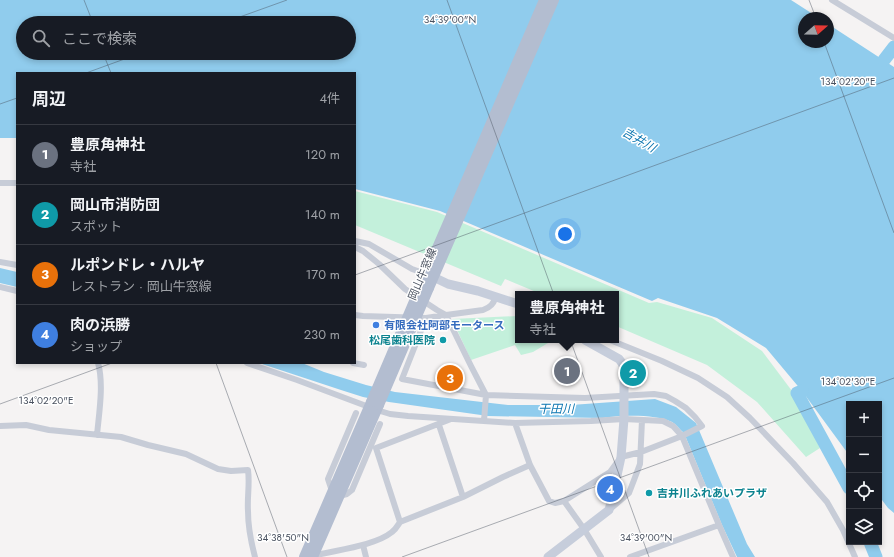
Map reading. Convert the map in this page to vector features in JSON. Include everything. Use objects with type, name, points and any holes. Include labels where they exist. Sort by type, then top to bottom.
[{"type":"main road","name":"岡山牛窓線","points":[[310,557],[430,276],[544,0]]},
{"type":"main road","name":"岡山牛窓線","points":[[435,263],[554,0]]},
{"type":"street","points":[[832,0],[894,38]]},
{"type":"street","points":[[0,182],[16,183]]},
{"type":"street","points":[[356,241],[369,244],[412,269],[448,284],[478,291],[515,303]]},
{"type":"street","points":[[356,248],[368,255],[405,289],[446,315],[486,396],[484,419]]},
{"type":"street","points":[[0,262],[16,265]]},
{"type":"street","points":[[0,287],[16,291]]},
{"type":"street","points":[[356,315],[371,317],[426,318],[483,310],[489,308],[493,304],[496,297]]},
{"type":"street","points":[[426,318],[402,379],[486,396],[624,399],[654,394],[666,396],[686,408],[702,426],[684,436],[641,452],[621,457],[610,472],[564,501],[555,503],[550,501],[530,466],[515,423]]},
{"type":"street","points":[[590,343],[615,356],[619,359],[624,368],[624,417],[621,457],[609,510]]},
{"type":"street","points":[[617,343],[662,361],[698,378],[727,397],[750,418],[793,463],[827,502],[843,530],[855,557]]},
{"type":"street","points":[[97,435],[101,386],[98,364]]},
{"type":"street","points":[[250,364],[374,406],[390,414],[452,419],[484,419],[515,423],[591,421],[624,417],[663,421],[673,426],[684,436],[719,525],[734,557]]},
{"type":"street","points":[[356,364],[364,365]]},
{"type":"street","points":[[356,413],[328,479],[336,494],[347,494],[352,490],[373,449],[380,424]]},
{"type":"street","points":[[373,449],[452,419]]},
{"type":"street","points":[[548,557],[629,493],[640,464],[642,420]]},
{"type":"street","points":[[439,424],[463,497]]},
{"type":"street","points":[[0,426],[26,425],[49,430],[121,437],[186,454],[218,469],[231,471],[248,470],[249,526],[254,557]]},
{"type":"street","points":[[373,449],[400,522]]},
{"type":"street","points":[[310,557],[363,545],[386,536],[394,531],[400,522],[463,497],[530,466]]},
{"type":"street","points":[[564,501],[601,557]]},
{"type":"street","points":[[630,557],[719,525]]},
{"type":"street","points":[[363,545],[366,557]]},
{"type":"green space","points":[[356,191],[437,212],[649,303],[657,302],[712,318],[762,351],[792,391],[820,448],[806,457],[757,402],[707,365],[619,327],[619,291],[534,291],[505,279],[501,286],[356,225]]},
{"type":"green space","points":[[515,316],[515,343],[548,343],[533,352],[521,355],[515,345],[471,360],[452,319]]},
{"type":"water","name":"吉井川","points":[[0,0],[791,0],[810,12],[798,12],[798,48],[834,48],[834,28],[894,67],[894,513],[882,500],[882,401],[846,401],[846,451],[802,391],[766,348],[717,318],[658,298],[652,301],[440,211],[356,189],[356,72],[16,72],[16,138],[0,138]]},
{"type":"water","points":[[0,268],[16,272],[16,287],[0,283]]},
{"type":"water","name":"干田川","points":[[262,364],[304,364],[324,372],[366,385],[395,392],[508,405],[571,405],[655,399],[676,407],[696,423],[747,544],[755,557],[737,557],[722,525],[684,433],[672,422],[665,419],[648,416],[619,416],[603,418],[488,416],[363,397]]},
{"type":"waterway","points":[[884,60],[894,47]]},
{"type":"waterway","points":[[802,391],[797,393],[846,483]]},
{"type":"waterway","points":[[871,545],[876,557]]},
{"type":"place","name":"有限会社阿部モータース","points":[[376,325]]},
{"type":"place","name":"松尾歯科医院","points":[[443,340]]},
{"type":"place","name":"豊原角神社","points":[[567,371]]},
{"type":"place","name":"岡山市消防団","points":[[633,373]]},
{"type":"place","name":"ルポンドレ・ハルヤ","points":[[450,378]]},
{"type":"place","name":"肉の浜勝","points":[[610,489]]},
{"type":"place","name":"吉井川ふれあいプラザ","points":[[649,493]]}]
